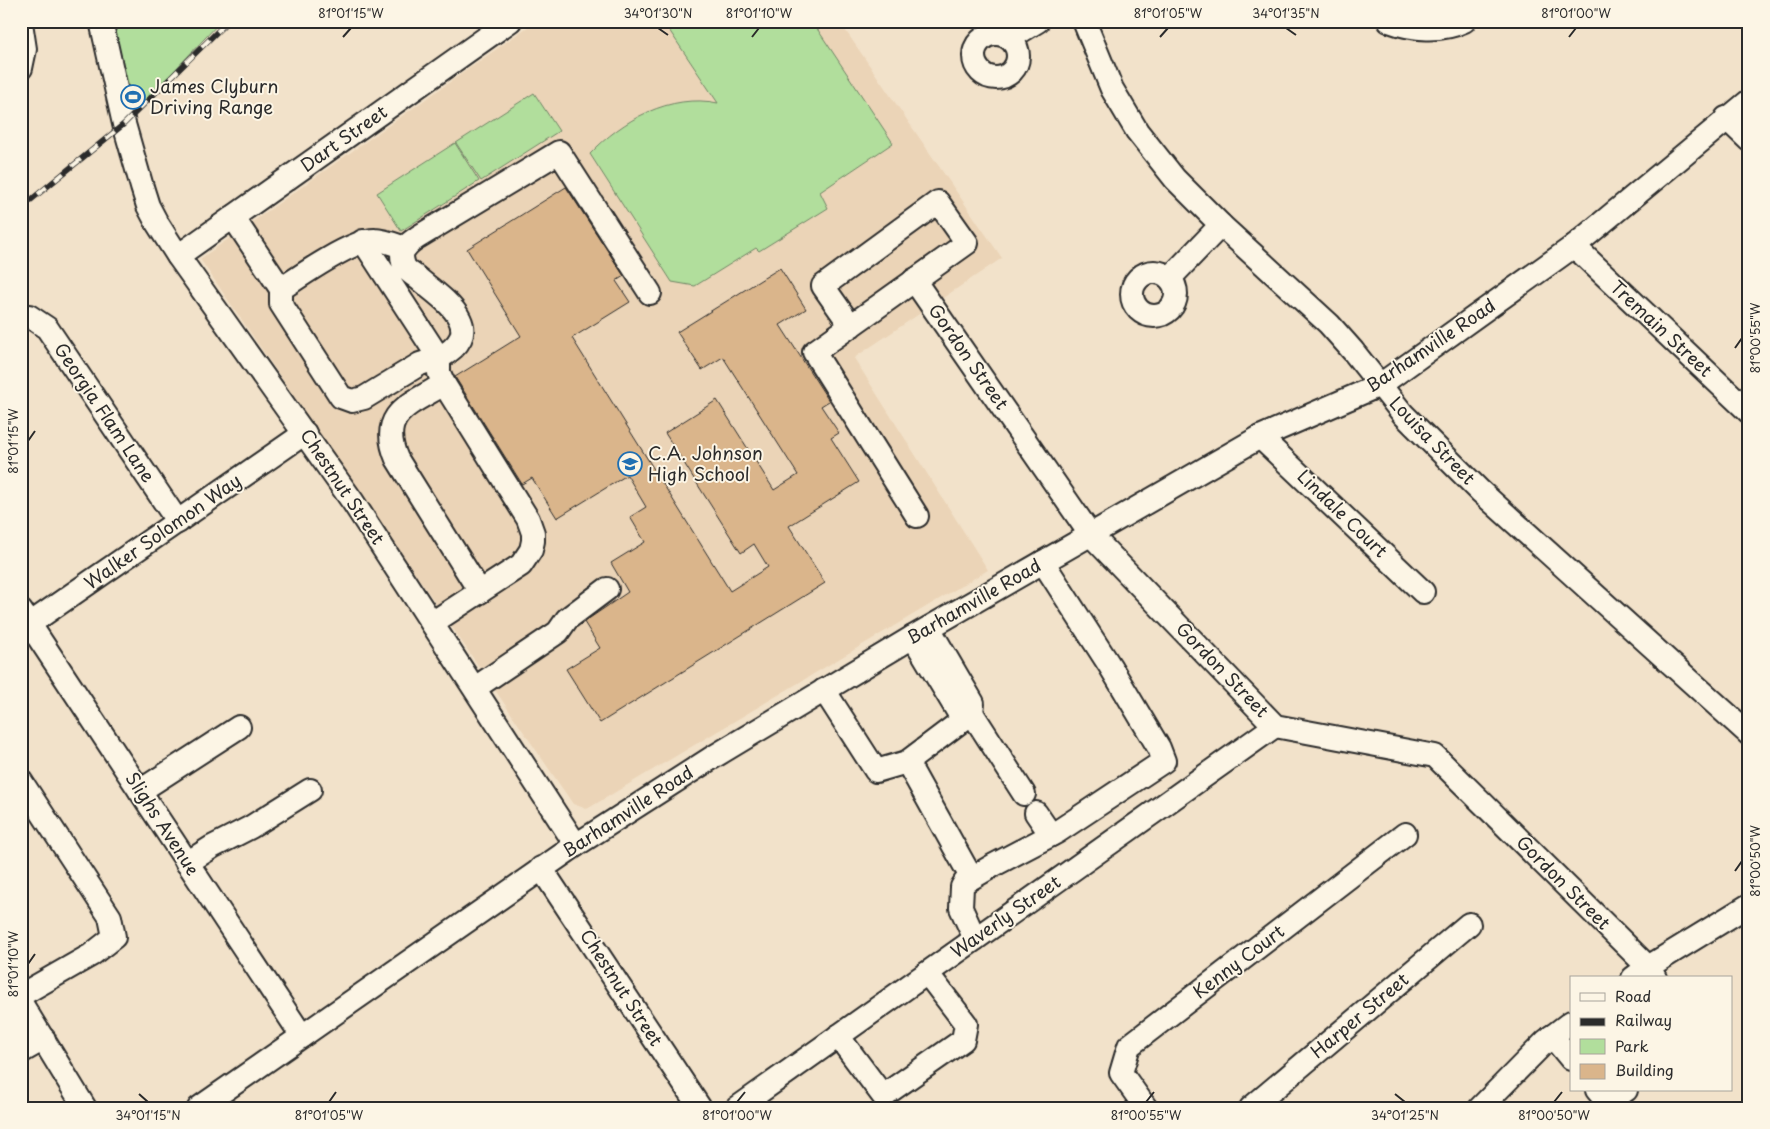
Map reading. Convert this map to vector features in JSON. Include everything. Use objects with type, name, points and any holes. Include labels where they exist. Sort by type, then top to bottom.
[{"type":"street","name":"Chestnut Street","points":[[101,21],[124,124],[148,206],[157,223],[178,256],[359,510],[576,845]]},
{"type":"street","name":"Dart Street","points":[[178,256],[510,21]]},
{"type":"street","points":[[1010,38],[1038,21]]},
{"type":"street","name":"Louisa Street","points":[[1084,21],[1112,89],[1137,131],[1175,179],[1221,225],[1329,324],[1403,414],[1480,491],[1749,734]]},
{"type":"street","points":[[1389,21],[1404,27],[1430,29],[1464,21]]},
{"type":"street","points":[[21,23],[25,49],[21,68]]},
{"type":"street","name":"Barhamville Road","points":[[199,1108],[542,868],[710,758],[921,632],[1260,437],[1380,385],[1574,246],[1726,118],[1749,101]]},
{"type":"street","points":[[1726,118],[1749,140]]},
{"type":"street","points":[[233,217],[281,289],[281,304],[341,397],[352,401],[364,398],[420,364],[439,358],[456,347],[460,341],[462,325],[452,306],[406,268],[402,259],[402,253],[405,248],[418,237],[559,152],[650,292]]},
{"type":"street","points":[[851,326],[823,286],[938,202],[966,243],[920,288],[851,326],[814,352],[917,516]]},
{"type":"street","points":[[1170,278],[1221,225]]},
{"type":"street","points":[[281,289],[319,264],[363,241],[376,240],[405,248]]},
{"type":"street","points":[[363,241],[439,358],[439,373],[444,384],[528,519],[533,534],[534,542],[531,550],[521,565],[432,623]]},
{"type":"street","name":"Tremain Street","points":[[1574,246],[1749,412]]},
{"type":"street","name":"Gordon Street","points":[[920,288],[1090,534],[1275,726],[1434,756],[1645,974]]},
{"type":"street","name":"Georgia Flam Lane","points":[[21,318],[29,316],[47,328],[178,522]]},
{"type":"street","points":[[444,384],[400,412],[392,424],[390,439],[397,458],[480,592]]},
{"type":"street","name":"Walker Solomon Way","points":[[24,622],[178,522],[305,433]]},
{"type":"street","name":"Lindale Court","points":[[1260,437],[1423,592]]},
{"type":"street","points":[[975,939],[961,908],[962,887],[971,877],[1050,835],[1164,760],[1159,748],[1110,666],[1043,562]]},
{"type":"street","points":[[475,688],[558,632],[567,619],[607,589]]},
{"type":"street","name":"Slighs Avenue","points":[[24,622],[140,791],[302,1036]]},
{"type":"street","points":[[921,632],[957,710],[972,713],[1024,794]]},
{"type":"street","points":[[824,690],[876,771],[907,762],[972,713]]},
{"type":"street","name":"Waverly Street","points":[[738,1108],[1275,726]]},
{"type":"street","points":[[140,791],[239,727]]},
{"type":"street","points":[[907,762],[971,877]]},
{"type":"street","points":[[1155,767],[1177,795]]},
{"type":"street","points":[[21,781],[110,917],[114,937],[91,954],[21,995]]},
{"type":"street","points":[[187,863],[212,847],[251,827],[310,790]]},
{"type":"street","points":[[1036,813],[1050,835]]},
{"type":"street","name":"Kenny Court","points":[[1146,1108],[1121,1074],[1130,1046],[1405,834]]},
{"type":"street","name":"Chestnut Street","points":[[542,868],[700,1108]]},
{"type":"street","points":[[1645,974],[1747,910]]},
{"type":"street","name":"Harper Street","points":[[1251,1108],[1469,924]]},
{"type":"street","points":[[838,1036],[883,1096],[963,1040],[966,1024],[927,973]]},
{"type":"street","points":[[21,1003],[86,1108]]},
{"type":"street","points":[[1480,1108],[1546,1041],[1570,1023]]},
{"type":"street","points":[[1552,1036],[1570,1058]]},
{"type":"street","points":[[21,1052],[44,1039]]},
{"type":"street","points":[[1599,1092],[1602,1096],[1616,1097],[1623,1092]]},
{"type":"shaded area","name":"C.A. Johnson High School","points":[[536,21],[839,21],[1002,258],[854,358],[988,570],[587,809],[573,804],[200,259]]},
{"type":"green space","name":"James Clyburn Driving Range","points":[[101,21],[221,21],[124,124]]},
{"type":"green space","points":[[663,21],[812,21],[893,143],[820,192],[828,208],[759,251],[756,248],[695,286],[672,282],[590,154],[617,130],[648,112],[682,102],[718,103]]},
{"type":"green space","points":[[534,93],[559,131],[481,181],[456,143]]},
{"type":"green space","points":[[455,143],[479,181],[401,231],[377,193]]},
{"type":"building","points":[[566,187],[624,276],[616,281],[630,302],[572,338],[730,591],[768,567],[754,544],[741,553],[665,433],[717,400],[774,490],[798,475],[723,357],[702,370],[677,332],[780,268],[806,309],[780,325],[829,401],[821,406],[839,433],[831,438],[859,482],[789,526],[825,583],[600,723],[566,669],[600,648],[584,622],[628,592],[611,563],[645,542],[630,517],[646,507],[627,475],[557,518],[532,478],[522,484],[455,377],[521,336],[467,249]]},
{"type":"railway","points":[[21,208],[124,124],[228,21]]},
{"type":"place","name":"James Clyburn Driving Range","points":[[133,97]]},
{"type":"place","name":"C.A. Johnson High School","points":[[630,464]]}]
